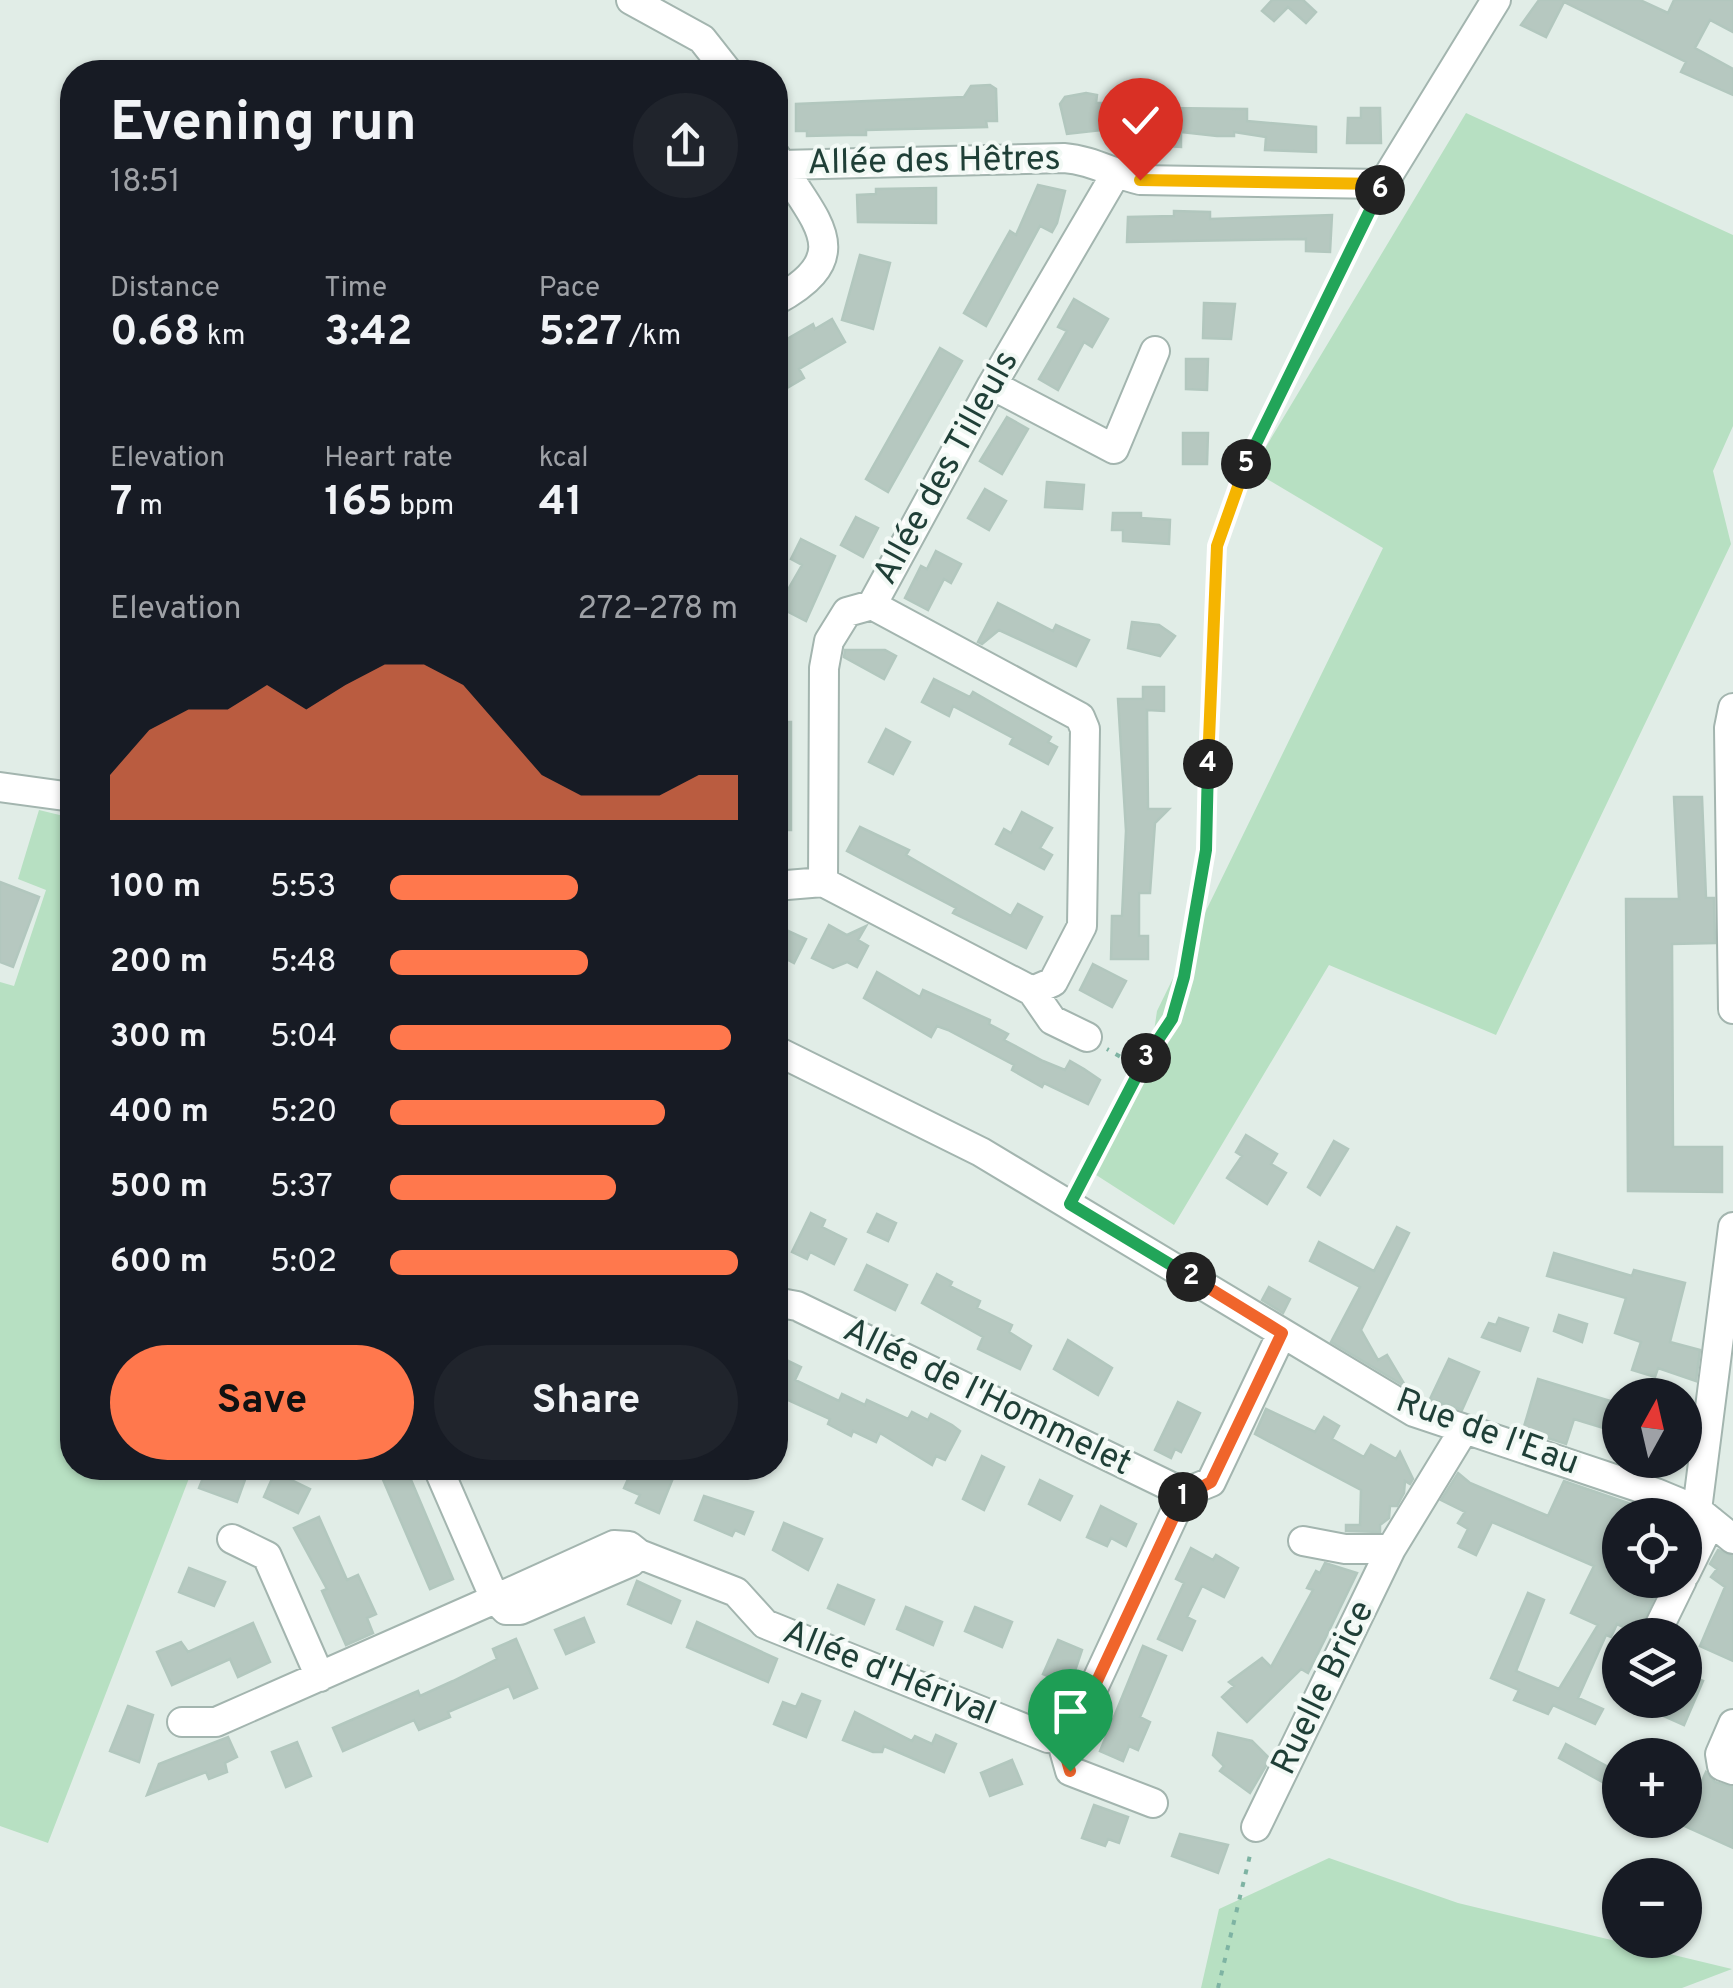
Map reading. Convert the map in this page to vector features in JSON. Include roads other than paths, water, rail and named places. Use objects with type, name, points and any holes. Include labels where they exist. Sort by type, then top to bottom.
[{"type":"street","points":[[631,0],[702,38],[719,60]]},
{"type":"street","name":"Allée des Hêtres","points":[[788,160],[1064,158],[1094,162],[1115,174],[1163,181],[1382,184],[1496,0]]},
{"type":"street","name":"Allée des Tilleuls","points":[[822,882],[825,654],[847,612],[872,605],[992,384],[1115,174]]},
{"type":"street","points":[[788,178],[824,245],[822,264],[812,279],[788,293]]},
{"type":"street","points":[[992,384],[1114,449],[1155,350]]},
{"type":"street","points":[[872,605],[1080,717],[1085,729],[1082,926],[1054,982],[1032,990]]},
{"type":"street","points":[[1733,708],[1729,728],[1733,1009]]},
{"type":"street","points":[[0,787],[60,794]]},
{"type":"street","points":[[788,885],[822,882],[1032,990],[1052,1020],[1087,1037]]},
{"type":"street","name":"Rue de l'Eau","points":[[788,1056],[939,1130],[1070,1204],[1390,1399],[1463,1431],[1656,1493],[1704,1515],[1733,1539]]},
{"type":"street","points":[[1702,1521],[1733,1228]]},
{"type":"street","name":"Allée de l'Hommelet","points":[[788,1304],[1184,1493]]},
{"type":"street","points":[[1153,1803],[1070,1771],[1061,1739],[1075,1728],[1184,1493],[1211,1482],[1282,1333]]},
{"type":"street","name":"Ruelle Brice","points":[[1256,1827],[1390,1549],[1463,1431]]},
{"type":"street","points":[[443,1480],[495,1599]]},
{"type":"street","points":[[232,1539],[268,1556],[320,1676]]},
{"type":"street","name":"Ruelle Brice","points":[[1303,1542],[1346,1549],[1390,1549]]},
{"type":"street","name":"Allée d'Hérival","points":[[182,1722],[216,1722],[614,1545],[629,1546],[639,1554],[736,1592],[765,1624],[1048,1738],[1061,1739]]},
{"type":"street","points":[[1733,1724],[1720,1754],[1722,1766],[1733,1770]]}]
